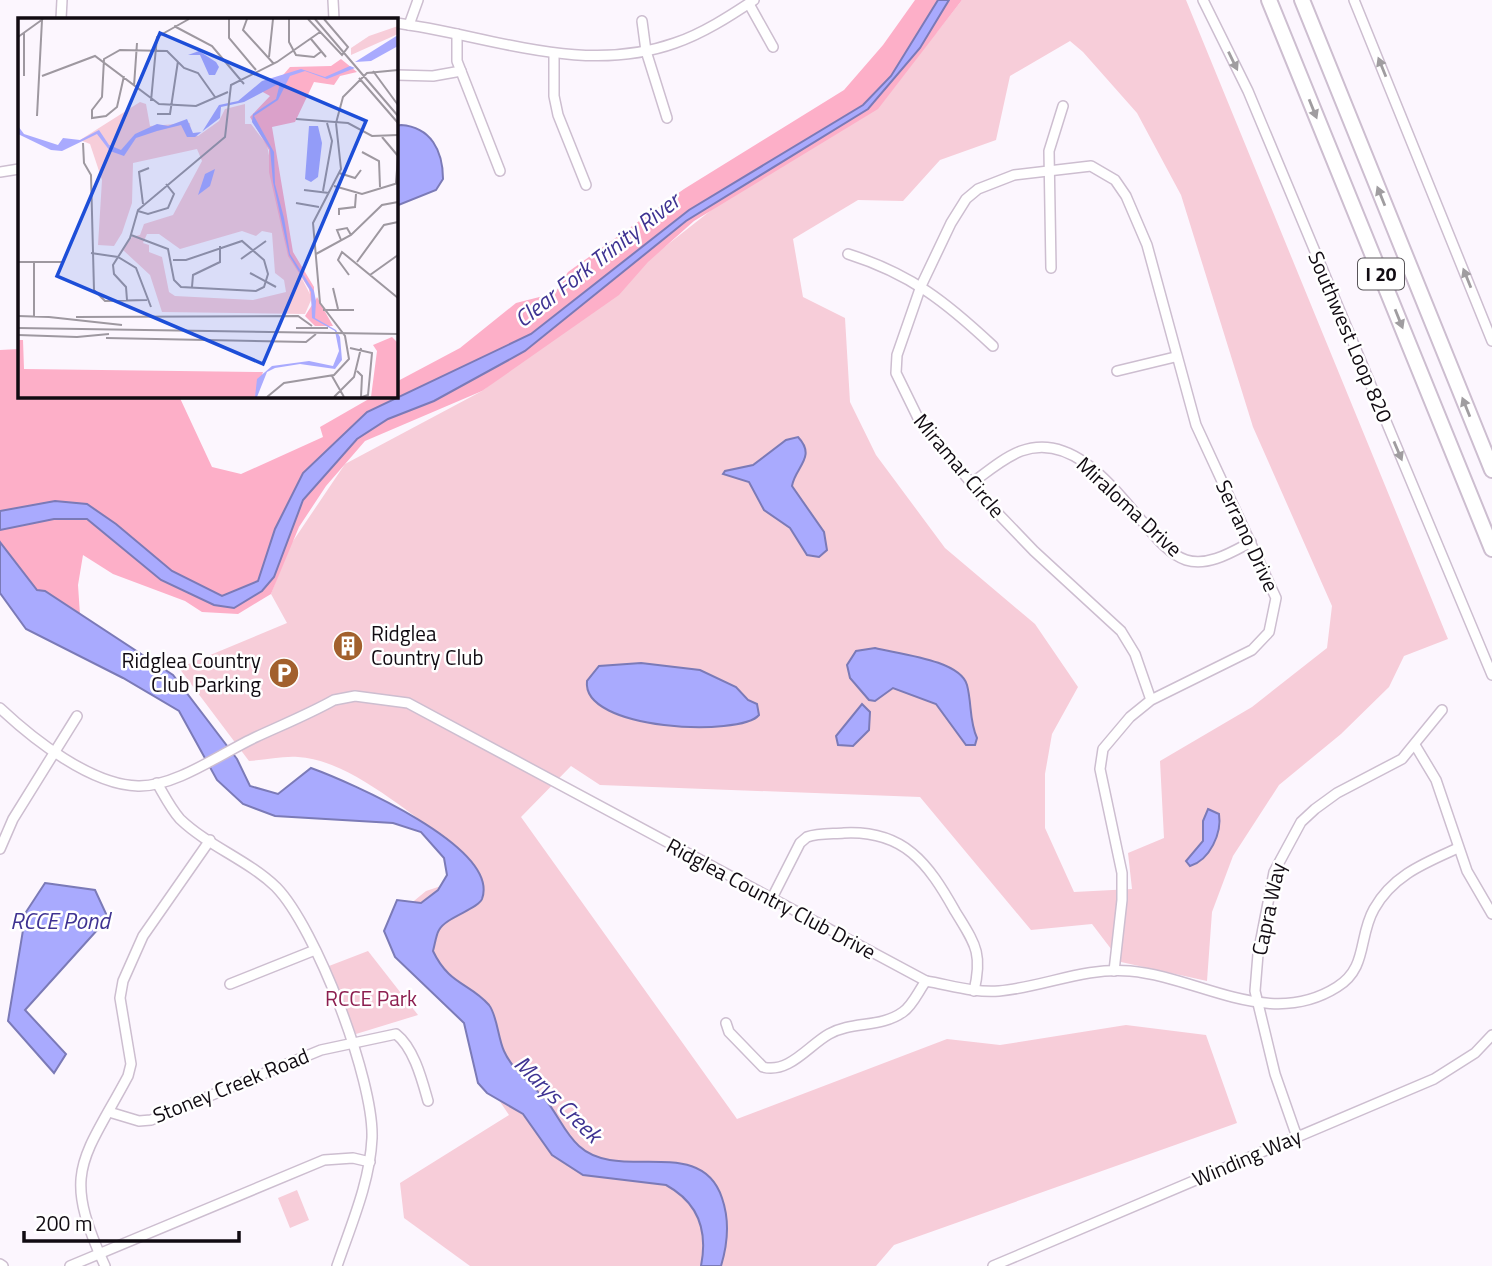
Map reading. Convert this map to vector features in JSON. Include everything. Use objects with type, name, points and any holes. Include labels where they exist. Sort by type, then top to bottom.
[{"type":"highway","name":"I 20","points":[[1269,0],[1492,549]]},
{"type":"highway","name":"I 20","points":[[1302,0],[1492,470]]},
{"type":"street","points":[[61,18],[62,0]]},
{"type":"street","points":[[333,0],[334,18]]},
{"type":"street","points":[[410,25],[418,0]]},
{"type":"street","name":"Southwest Loop 820","points":[[1203,0],[1248,91],[1492,675]]},
{"type":"street","points":[[1354,0],[1492,341]]},
{"type":"street","points":[[397,23],[554,54],[594,58],[646,51],[675,43],[751,2],[773,47]]},
{"type":"street","points":[[642,21],[646,51],[667,118]]},
{"type":"street","points":[[457,34],[455,54],[500,171]]},
{"type":"street","points":[[554,54],[554,96],[558,114],[586,185]]},
{"type":"street","points":[[397,75],[433,76],[461,71]]},
{"type":"street","points":[[1051,268],[1049,151],[1063,106]]},
{"type":"street","name":"Serrano Drive","points":[[1049,170],[1091,166],[1115,180],[1126,196],[1147,245],[1175,357],[1196,425],[1276,598],[1269,632],[1241,657],[1151,700],[1107,742],[1100,762],[1122,873],[1122,900],[1114,971]]},
{"type":"street","points":[[0,172],[18,169]]},
{"type":"street","name":"Miramar Circle","points":[[1049,170],[1014,176],[985,185],[966,199],[920,286],[897,355],[899,382],[918,418],[972,483],[1034,551],[1121,631],[1135,654],[1151,700]]},
{"type":"street","points":[[848,254],[878,264],[920,286],[945,302],[993,346]]},
{"type":"street","points":[[1117,372],[1175,357]]},
{"type":"street","name":"Miraloma Drive","points":[[972,483],[1018,452],[1043,447],[1056,449],[1071,454],[1097,473],[1155,537],[1187,561],[1211,560],[1251,542]]},
{"type":"street","name":"Ridglea Country Club Drive","points":[[0,708],[55,752],[110,781],[135,786],[157,783],[195,769],[256,737],[345,697],[382,698],[408,703],[926,981],[974,991],[1013,989],[1094,970],[1132,971],[1258,1003],[1308,1000],[1345,982],[1362,957],[1363,938],[1374,910],[1395,881],[1458,848]]},
{"type":"street","name":"Capra Way","points":[[1297,1137],[1275,1074],[1255,991],[1258,954],[1280,856],[1301,822],[1315,809],[1337,793],[1396,763],[1415,745],[1442,710]]},
{"type":"street","points":[[0,849],[13,819],[76,716]]},
{"type":"street","points":[[1415,745],[1443,798],[1467,871],[1492,914]]},
{"type":"street","points":[[157,783],[180,818],[274,886],[299,916],[353,1043],[371,1115],[370,1162],[337,1266]]},
{"type":"street","points":[[771,900],[800,843],[807,837],[864,832],[892,839],[915,854],[929,870],[966,928],[980,958],[974,991]]},
{"type":"street","points":[[105,1266],[82,1209],[79,1187],[81,1165],[128,1076],[131,1064],[120,998],[123,981],[143,936],[210,840]]},
{"type":"street","points":[[230,984],[315,950]]},
{"type":"street","points":[[726,1023],[729,1032],[763,1067],[769,1069],[783,1066],[830,1033],[878,1023],[905,1011],[926,981]]},
{"type":"street","name":"Stoney Creek Road","points":[[109,1112],[139,1121],[151,1121],[321,1051],[396,1034],[402,1039],[417,1069],[428,1101]]},
{"type":"street","name":"Winding Way","points":[[993,1266],[1434,1079],[1475,1054],[1492,1035]]},
{"type":"street","points":[[70,1266],[324,1160],[353,1158],[370,1162]]},
{"type":"green space","points":[[962,0],[1186,0],[1448,639],[1404,656],[1389,687],[1341,734],[1279,785],[1233,856],[1212,912],[1207,981],[1121,962],[1092,924],[1031,930],[920,797],[600,785],[571,766],[521,817],[737,1119],[947,1039],[1000,1045],[1126,1025],[1206,1035],[1237,1123],[894,1245],[876,1266],[470,1266],[404,1218],[400,1183],[509,1115],[476,1066],[481,1058],[442,972],[403,910],[426,891],[447,884],[448,841],[377,789],[337,767],[298,757],[249,761],[179,668],[287,623],[271,594],[289,547],[345,464],[482,391],[937,32]],"holes":[[[1070,41],[1137,113],[1181,195],[1253,427],[1332,606],[1327,648],[1252,707],[1160,761],[1164,838],[1128,853],[1132,889],[1074,892],[1045,828],[1045,774],[1052,734],[1078,687],[1035,624],[945,548],[876,455],[850,402],[845,318],[803,297],[793,239],[858,200],[903,201],[940,160],[996,140],[1010,76]]]},
{"type":"green space","name":"RCCE Park","points":[[368,951],[418,1015],[356,1034],[329,966]]},
{"type":"green space","points":[[297,1190],[309,1220],[290,1228],[278,1198]]},
{"type":"shaded area","points":[[915,0],[962,0],[878,109],[694,221],[648,262],[619,295],[482,391],[365,441],[326,486],[299,527],[271,594],[238,614],[202,612],[185,601],[113,574],[83,555],[78,585],[80,615],[75,610],[58,612],[0,552],[0,350],[18,349],[18,397],[179,397],[212,467],[241,474],[323,437],[320,427],[372,397],[397,397],[397,381],[460,348],[516,303],[555,293],[568,272],[684,189],[844,90],[883,45]]},
{"type":"water","points":[[938,0],[949,0],[920,48],[868,109],[686,221],[525,351],[434,401],[388,419],[357,439],[303,500],[274,577],[262,591],[234,608],[214,605],[161,580],[87,519],[54,519],[0,530],[0,511],[55,501],[87,504],[116,524],[172,571],[222,596],[258,581],[275,529],[303,473],[367,412],[531,334],[689,210],[863,105],[891,76]]},
{"type":"water","points":[[397,126],[420,130],[433,142],[441,159],[443,179],[436,190],[397,206]]},
{"type":"water","points":[[798,437],[803,444],[805,456],[792,486],[824,532],[827,550],[819,557],[807,555],[790,528],[764,510],[749,482],[723,474],[725,471],[753,465],[786,440]]},
{"type":"water","points":[[0,542],[37,590],[45,591],[173,675],[237,759],[250,786],[278,794],[311,768],[386,801],[446,838],[468,858],[482,879],[482,899],[439,930],[433,951],[439,962],[446,971],[489,1005],[508,1058],[545,1099],[569,1136],[579,1146],[596,1156],[615,1161],[678,1163],[696,1168],[711,1179],[722,1198],[726,1215],[727,1240],[721,1266],[701,1266],[702,1230],[693,1209],[677,1192],[666,1185],[583,1175],[552,1155],[523,1114],[487,1093],[478,1083],[464,1023],[395,957],[384,931],[397,900],[421,903],[438,890],[447,875],[444,858],[421,832],[393,823],[275,816],[243,804],[217,780],[179,711],[123,678],[26,629],[0,593]]},
{"type":"water","points":[[875,648],[927,659],[962,676],[969,692],[977,738],[975,745],[966,745],[936,704],[893,688],[875,701],[869,700],[850,678],[847,665],[856,651]]},
{"type":"water","points":[[641,663],[700,670],[736,687],[748,700],[757,704],[759,715],[746,722],[724,726],[664,725],[634,720],[609,710],[592,698],[587,681],[599,666]]},
{"type":"water","points":[[862,704],[870,712],[869,730],[853,746],[838,745],[836,736]]},
{"type":"water","points":[[1208,809],[1219,814],[1219,829],[1209,852],[1190,866],[1186,861],[1203,841],[1203,821]]},
{"type":"water","name":"RCCE Pond","points":[[45,883],[95,890],[108,918],[25,1010],[66,1054],[54,1073],[8,1021],[26,912]]},
{"type":"place","name":"Ridglea Country Club","points":[[348,646]]},
{"type":"place","name":"Ridglea Country Club Parking","points":[[284,673]]},
{"type":"water label","name":"Clear Fork Trinity River","points":[[597,260]]},
{"type":"water label","name":"Marys Creek","points":[[558,1099]]}]
